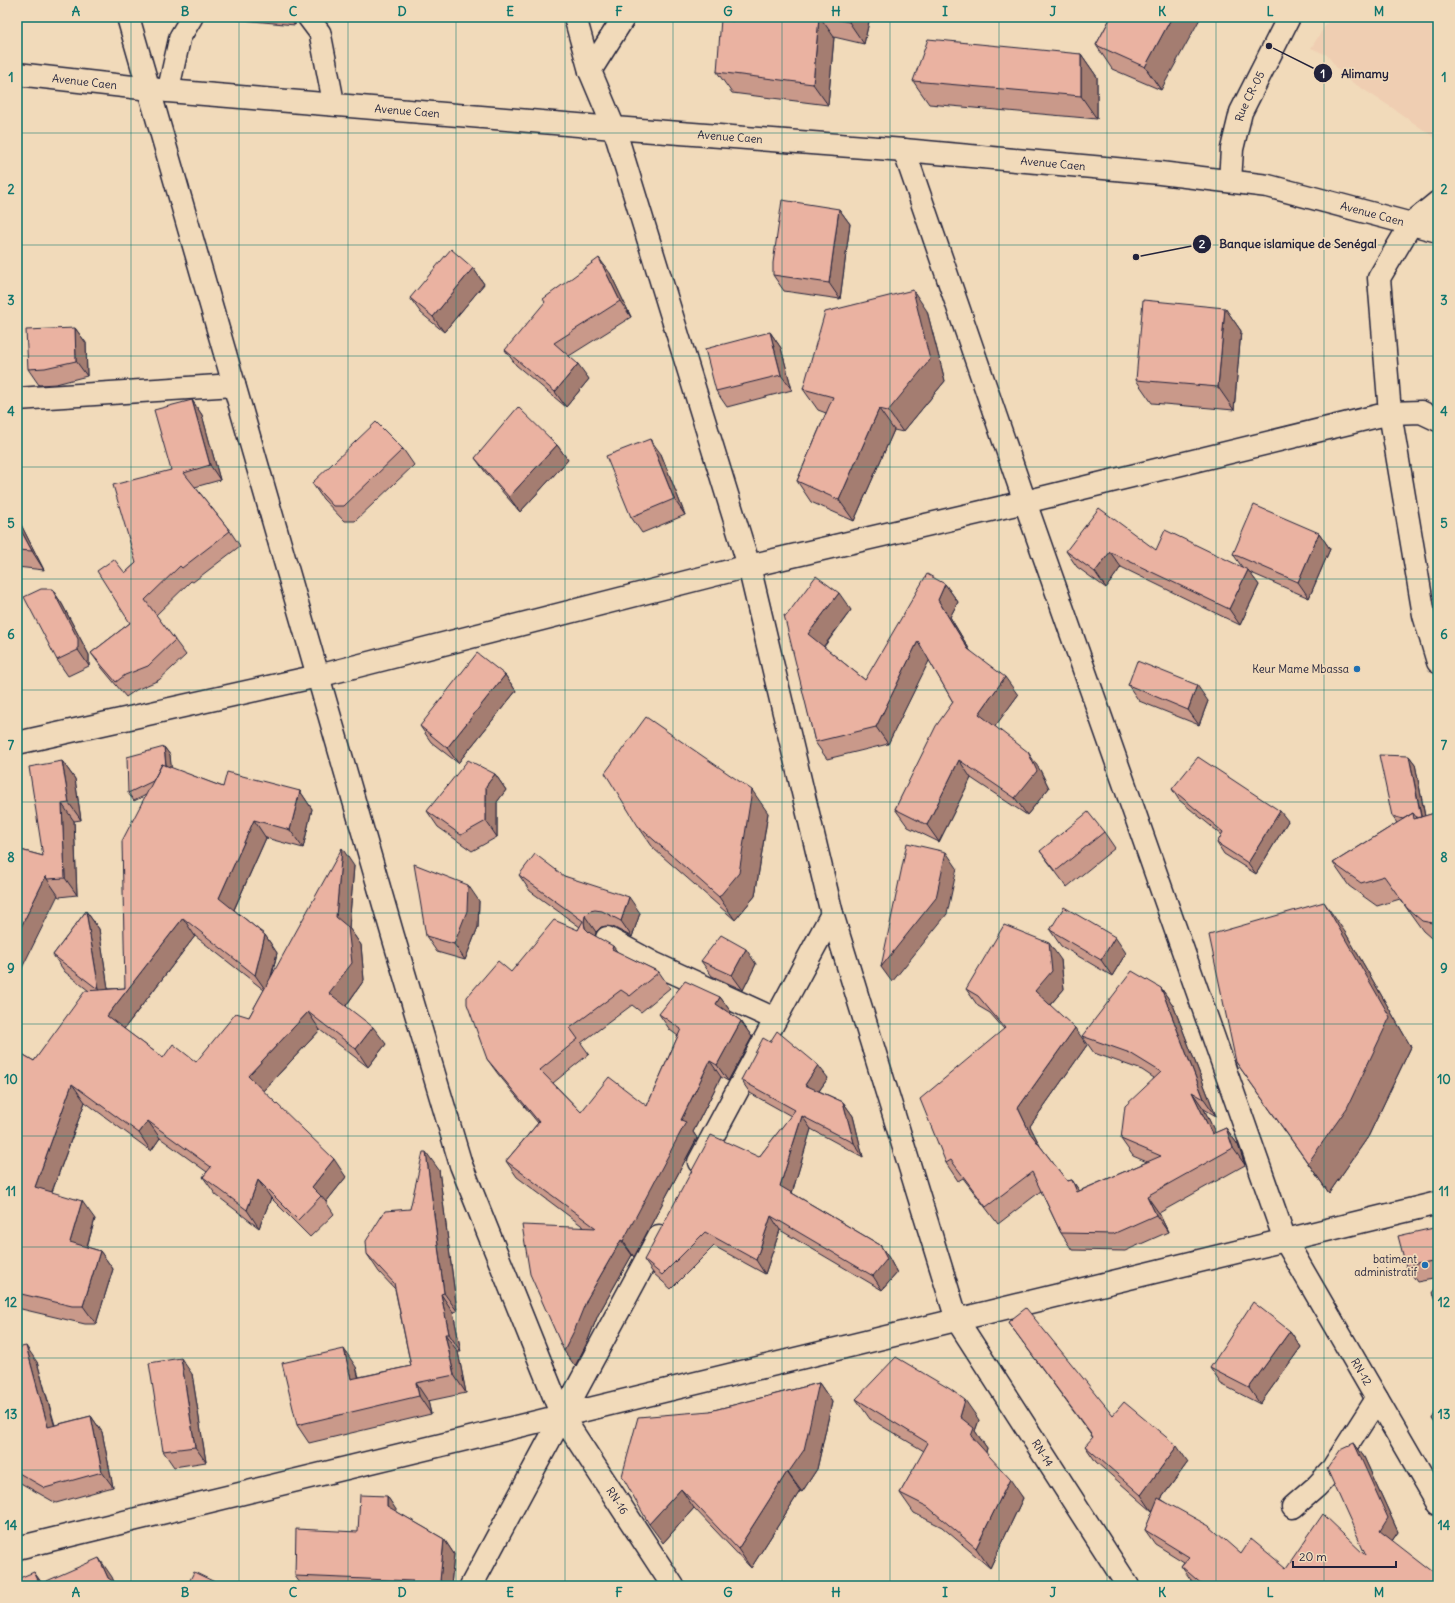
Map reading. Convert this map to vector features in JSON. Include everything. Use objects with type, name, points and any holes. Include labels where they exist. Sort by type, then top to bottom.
[{"type":"main road","name":"RN-16","points":[[128,17],[159,90],[234,385],[461,1165],[562,1416],[673,1586]]},
{"type":"main road","name":"RN-14","points":[[575,17],[590,71],[614,128],[749,566],[832,914],[957,1320],[1122,1583]]},
{"type":"main road","points":[[590,71],[624,17]]},
{"type":"main road","name":"Rue CR-05","points":[[1230,181],[1232,149],[1240,112],[1288,17]]},
{"type":"main road","name":"Avenue Caen","points":[[17,74],[159,90],[614,128],[904,150],[1160,173],[1268,186],[1438,231]]},
{"type":"main road","name":"RN-12","points":[[904,150],[1025,502],[1285,1240],[1438,1504]]},
{"type":"main road","points":[[1438,202],[1411,224],[1378,278],[1390,413],[1424,615],[1438,662]]},
{"type":"main road","points":[[17,399],[234,385]]},
{"type":"main road","points":[[17,742],[318,676],[749,566],[1025,502],[1390,413],[1421,412],[1438,420]]},
{"type":"main road","points":[[689,1179],[832,914]]},
{"type":"main road","points":[[607,938],[653,962],[775,1019]]},
{"type":"main road","points":[[17,1548],[1438,1203]]},
{"type":"main road","points":[[471,1586],[667,1221]]},
{"type":"main road","points":[[1293,1507],[1332,1471],[1377,1399]]},
{"type":"lane","points":[[159,90],[180,37],[192,17]]},
{"type":"lane","points":[[308,17],[320,33],[334,105]]},
{"type":"shaded area","points":[[1331,17],[1438,17],[1438,136],[1435,138],[1391,107],[1344,77],[1327,55],[1311,48]]},
{"type":"building","points":[[734,17],[819,17],[813,84],[717,72],[721,19],[733,21]]},
{"type":"building","points":[[825,17],[851,17],[849,22]]},
{"type":"building","points":[[1111,17],[1172,17],[1145,67],[1096,45]]},
{"type":"building","points":[[928,39],[1081,54],[1081,96],[913,81]]},
{"type":"building","points":[[782,200],[839,209],[829,283],[773,275],[773,263]]},
{"type":"building","points":[[451,249],[473,268],[433,317],[410,298]]},
{"type":"building","points":[[599,258],[620,301],[554,343],[578,364],[555,392],[505,350],[545,302],[543,299]]},
{"type":"building","points":[[913,290],[930,360],[888,411],[879,409],[839,500],[797,481],[833,397],[803,389],[825,312]]},
{"type":"building","points":[[1143,300],[1225,308],[1218,387],[1136,380]]},
{"type":"building","points":[[75,328],[76,361],[45,368],[28,369],[26,330]]},
{"type":"building","points":[[770,332],[781,375],[716,391],[705,349]]},
{"type":"building","points":[[192,400],[210,465],[184,473],[230,531],[182,568],[180,566],[145,600],[175,640],[148,666],[125,675],[116,682],[91,653],[130,623],[97,571],[114,559],[125,573],[136,563],[113,485],[171,470],[154,410]]},
{"type":"building","points":[[518,407],[557,445],[509,497],[475,458]]},
{"type":"building","points":[[376,422],[403,449],[344,506],[333,506],[312,483]]},
{"type":"building","points":[[650,439],[674,499],[631,517],[606,456]]},
{"type":"building","points":[[1254,505],[1319,533],[1298,582],[1233,554]]},
{"type":"building","points":[[1099,508],[1156,550],[1165,530],[1248,570],[1229,609],[1110,552],[1095,572],[1066,551]]},
{"type":"building","points":[[17,523],[32,551],[17,550]]},
{"type":"building","points":[[1438,560],[1438,571],[1435,563]]},
{"type":"building","points":[[927,574],[945,584],[938,600],[968,649],[1005,677],[979,714],[1028,752],[1037,771],[1015,798],[959,760],[927,825],[895,809],[936,726],[953,702],[918,641],[876,727],[815,742],[784,615],[786,616],[816,576],[839,593],[808,634],[865,680]]},
{"type":"building","points":[[41,589],[52,589],[78,639],[78,650],[57,660],[24,597]]},
{"type":"building","points":[[477,653],[505,675],[447,748],[420,726]]},
{"type":"building","points":[[1137,661],[1197,685],[1188,710],[1128,685]]},
{"type":"building","points":[[646,717],[752,790],[739,873],[719,897],[638,826],[605,773]]},
{"type":"building","points":[[164,747],[166,766],[162,764],[153,781],[128,793],[127,757]]},
{"type":"building","points":[[1379,755],[1409,756],[1421,817],[1417,818],[1413,813],[1403,819],[1392,816]]},
{"type":"building","points":[[1198,757],[1280,811],[1248,863],[1217,843],[1223,832],[1172,789]]},
{"type":"building","points":[[468,760],[495,774],[486,786],[486,821],[461,835],[427,811]]},
{"type":"building","points":[[62,761],[69,803],[62,804],[65,878],[47,879],[46,876],[17,935],[17,849],[43,856],[29,767]]},
{"type":"building","points":[[162,764],[223,787],[227,772],[300,791],[290,830],[254,820],[219,898],[265,935],[255,975],[183,918],[107,1016],[163,1058],[173,1044],[196,1062],[236,1013],[249,1017],[342,848],[336,917],[348,927],[352,963],[329,993],[373,1027],[356,1049],[308,1012],[248,1076],[334,1159],[312,1187],[321,1196],[298,1220],[258,1180],[247,1210],[203,1177],[211,1167],[148,1121],[139,1133],[72,1084],[35,1187],[82,1201],[70,1242],[100,1251],[83,1306],[72,1306],[17,1293],[17,1051],[34,1061],[85,991],[125,988],[122,841]]},
{"type":"building","points":[[1088,812],[1104,832],[1056,871],[1040,851]]},
{"type":"building","points":[[1438,812],[1438,924],[1422,921],[1407,908],[1384,876],[1361,883],[1333,863],[1413,813],[1414,819]]},
{"type":"building","points":[[907,843],[946,852],[936,898],[881,967]]},
{"type":"building","points":[[535,854],[564,876],[629,897],[621,921],[602,911],[595,910],[590,911],[585,916],[585,928],[590,933],[613,946],[612,949],[659,972],[630,996],[621,990],[570,1028],[578,1039],[540,1070],[581,1112],[609,1077],[647,1106],[681,1029],[659,1014],[685,981],[720,997],[716,1004],[741,1021],[717,1065],[710,1061],[681,1120],[686,1122],[623,1241],[621,1240],[587,1299],[564,1351],[530,1274],[522,1225],[596,1228],[506,1161],[539,1122],[487,1059],[467,1004],[467,997],[498,961],[511,972],[554,920],[578,930],[583,921],[519,875]]},
{"type":"building","points":[[414,864],[468,885],[467,911],[454,944],[426,936]]},
{"type":"building","points":[[1324,902],[1390,1017],[1347,1108],[1308,1163],[1236,1062],[1209,935]]},
{"type":"building","points":[[1064,907],[1115,937],[1101,960],[1050,930]]},
{"type":"building","points":[[86,911],[99,990],[53,955]]},
{"type":"building","points":[[1004,925],[1049,943],[1052,971],[1035,991],[1075,1028],[1018,1108],[1030,1133],[1067,1181],[1072,1180],[1077,1192],[1161,1156],[1121,1139],[1125,1106],[1161,1072],[1130,1053],[1082,1036],[1132,971],[1161,988],[1204,1099],[1192,1092],[1212,1134],[1226,1128],[1233,1148],[1147,1196],[1156,1215],[1113,1234],[1061,1233],[1032,1172],[986,1207],[951,1160],[946,1163],[920,1099],[1005,1028],[978,996],[966,989]]},
{"type":"building","points":[[721,935],[746,949],[732,975],[701,961]]},
{"type":"building","points":[[777,1031],[818,1065],[805,1085],[843,1102],[854,1143],[802,1116],[780,1186],[880,1245],[887,1259],[873,1276],[771,1216],[756,1260],[705,1232],[662,1275],[644,1260],[711,1135],[759,1157],[795,1110],[741,1080],[763,1038],[770,1042]]},
{"type":"building","points":[[423,1152],[426,1152],[444,1293],[441,1294],[449,1334],[445,1334],[454,1375],[416,1383],[419,1396],[297,1425],[282,1363],[344,1349],[351,1379],[411,1366],[394,1283],[367,1254],[366,1241],[385,1211],[410,1209]]},
{"type":"building","points":[[1438,1227],[1438,1260],[1406,1266],[1398,1236]]},
{"type":"building","points":[[1438,1285],[1438,1298],[1432,1293]]},
{"type":"building","points":[[1253,1302],[1290,1331],[1249,1388],[1210,1368]]},
{"type":"building","points":[[1026,1308],[1113,1415],[1124,1402],[1177,1446],[1141,1495],[1085,1446],[1093,1437],[1008,1322]]},
{"type":"building","points":[[26,1346],[48,1427],[91,1416],[102,1472],[45,1488],[17,1472],[17,1348]]},
{"type":"building","points":[[896,1357],[950,1389],[965,1400],[960,1417],[974,1428],[971,1436],[1010,1479],[976,1548],[928,1507],[900,1493],[928,1443],[856,1399]]},
{"type":"building","points":[[181,1358],[195,1447],[163,1451],[149,1363]]},
{"type":"building","points":[[819,1383],[804,1450],[788,1473],[787,1472],[738,1549],[681,1489],[649,1524],[622,1476],[638,1417],[710,1411]]},
{"type":"building","points":[[1438,1409],[1438,1424],[1432,1419]]},
{"type":"building","points":[[1354,1443],[1388,1518],[1380,1531],[1438,1576],[1438,1586],[1204,1586],[1181,1566],[1189,1557],[1145,1530],[1158,1498],[1209,1526],[1241,1554],[1251,1539],[1286,1568],[1323,1514],[1366,1555],[1327,1469],[1341,1449]]},
{"type":"building","points":[[360,1495],[387,1496],[387,1506],[444,1539],[440,1581],[444,1583],[443,1586],[408,1586],[413,1581],[295,1576],[296,1529],[358,1532]]},
{"type":"building","points":[[99,1558],[108,1578],[120,1586],[17,1586],[17,1579],[34,1572],[40,1584]]},
{"type":"building","points":[[194,1572],[223,1586],[187,1586]]},
{"type":"place","name":"Alimamy","points":[[1269,46]]},
{"type":"place","name":"Banque islamique de Senégal","points":[[1136,257]]},
{"type":"place","name":"Keur Mame Mbassa","points":[[1357,669]]},
{"type":"place","name":"batiment administratif","points":[[1425,1265]]}]
